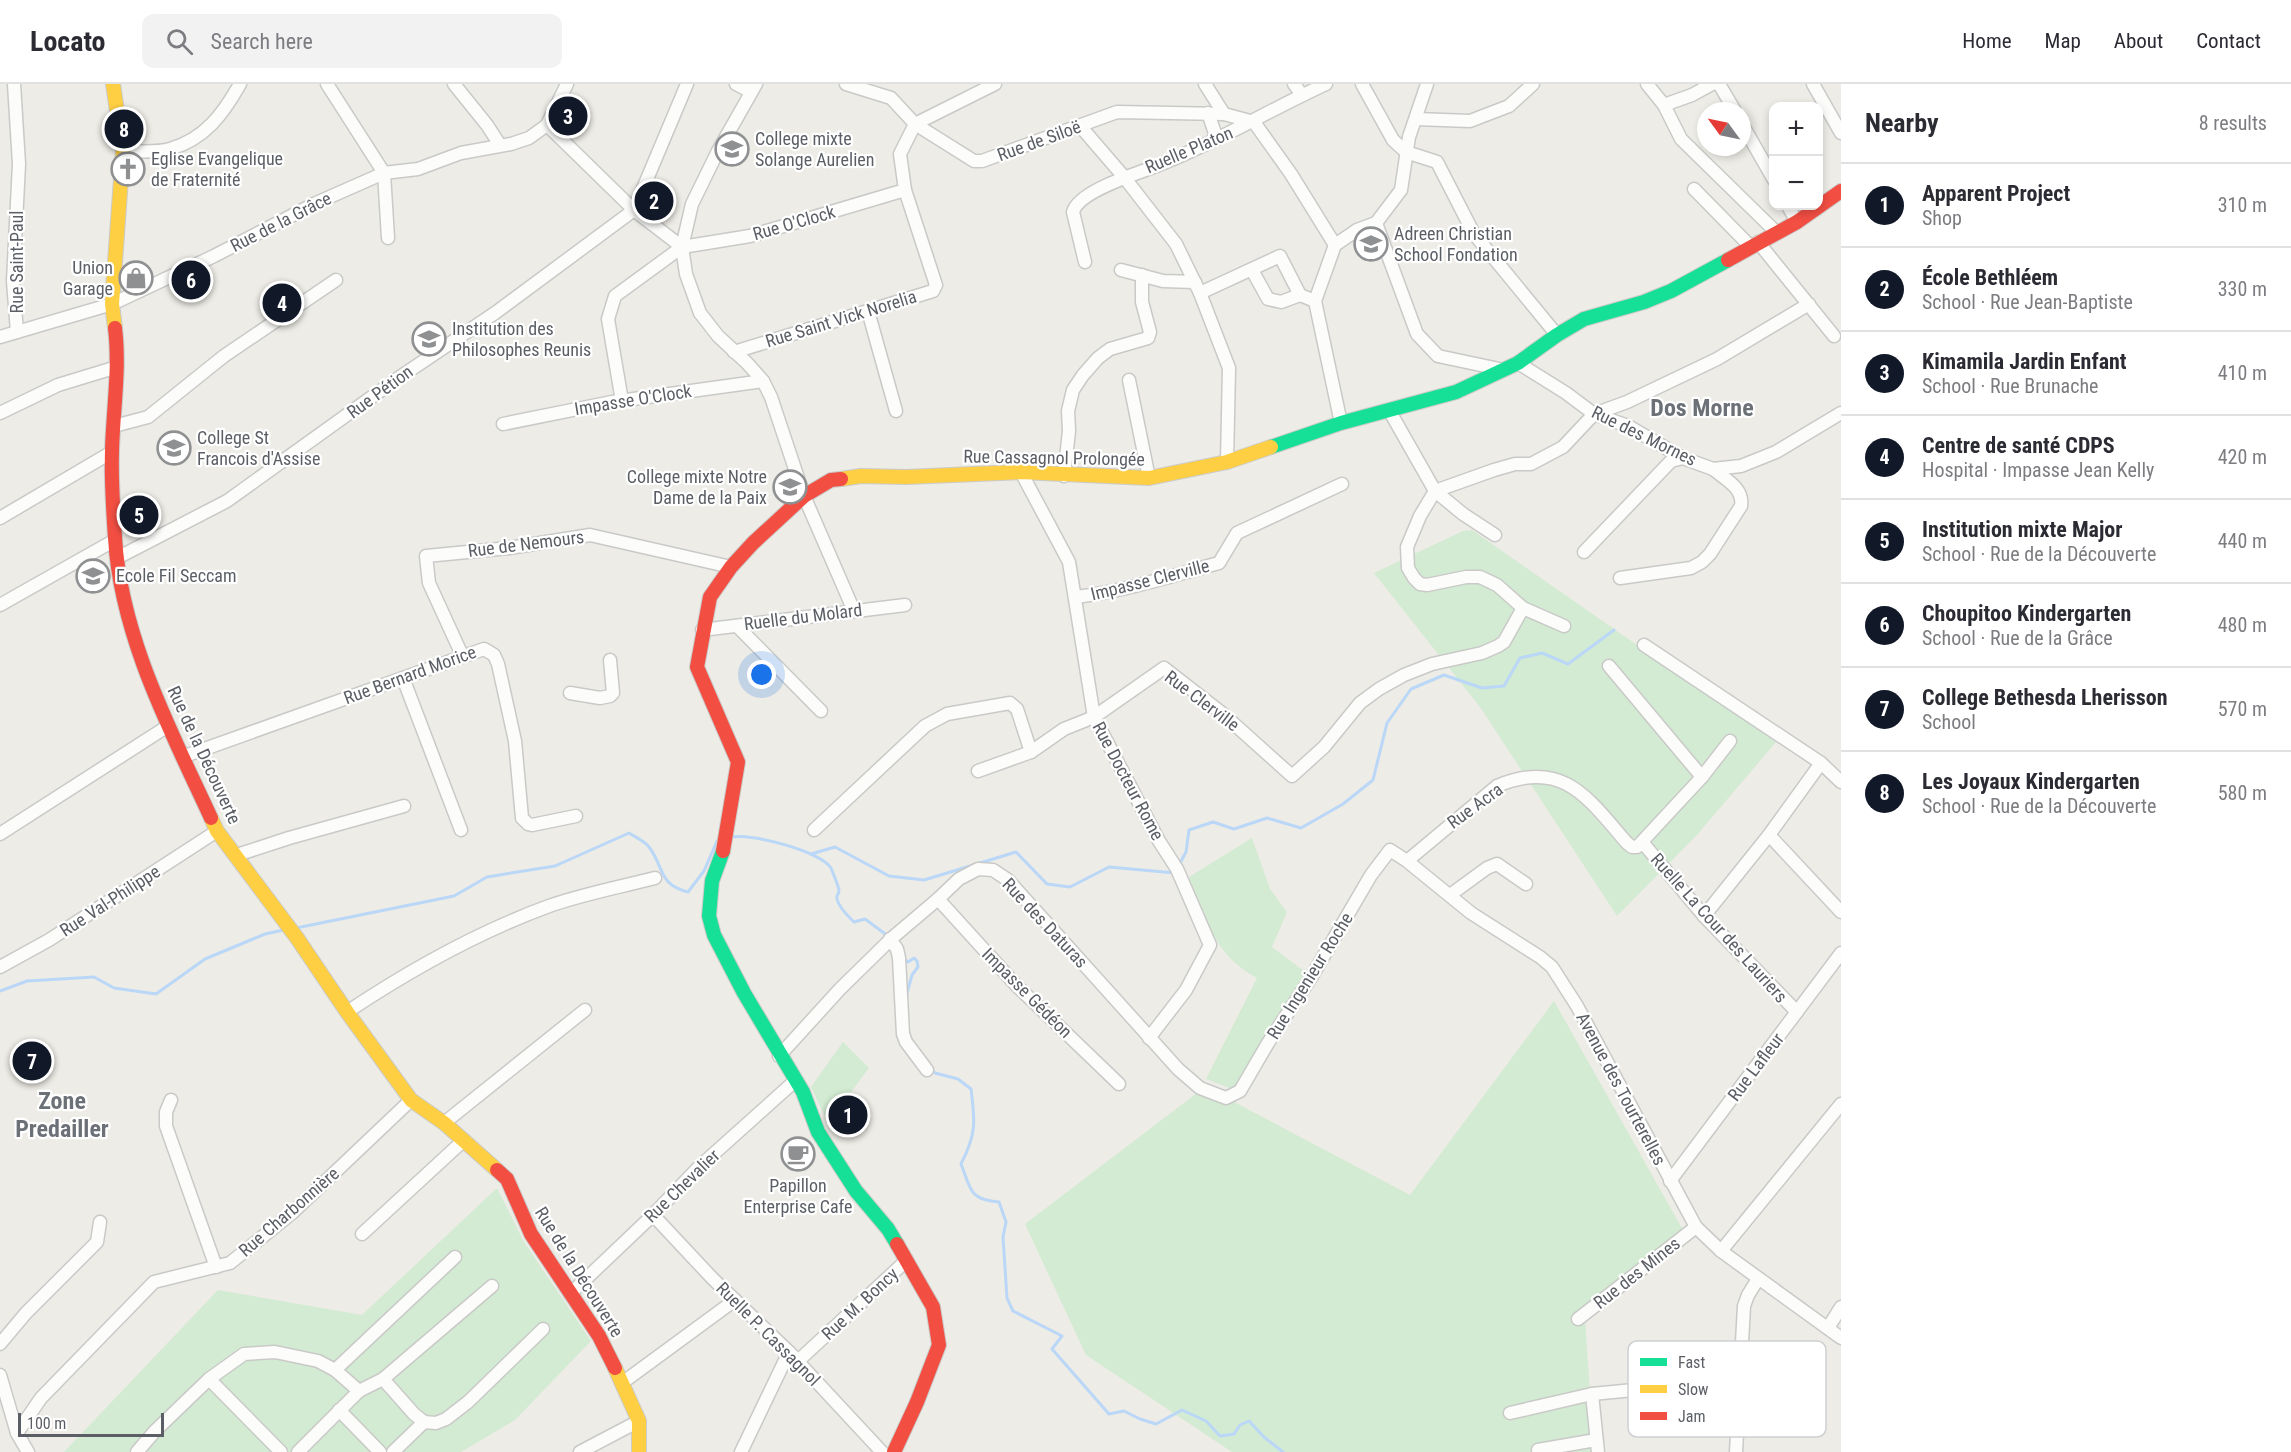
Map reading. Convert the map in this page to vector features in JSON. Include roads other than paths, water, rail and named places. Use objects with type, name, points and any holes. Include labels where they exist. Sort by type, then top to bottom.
[{"type":"street","name":"Rue Saint-Paul","points":[[14,84],[19,164],[13,281],[17,332]]},
{"type":"street","name":"Rue de la Découverte","points":[[113,84],[123,151],[112,304],[117,367],[112,452],[115,540],[123,597],[140,655],[168,726],[217,831],[297,938],[411,1100],[444,1123],[507,1179],[531,1234],[599,1336],[622,1383],[639,1421],[639,1452]]},
{"type":"street","points":[[123,151],[169,149],[198,136],[222,115],[240,84]]},
{"type":"street","points":[[327,84],[384,173],[388,238]]},
{"type":"street","points":[[454,84],[500,145]]},
{"type":"street","points":[[567,84],[547,125],[634,210],[682,247]]},
{"type":"street","points":[[634,210],[687,84]]},
{"type":"street","points":[[736,84],[754,88],[692,204],[682,247],[686,274],[700,313],[718,336],[763,381],[771,397],[804,496],[854,611]]},
{"type":"street","name":"Rue de Siloë","points":[[846,84],[891,98],[915,124],[974,161],[982,161],[1081,127],[1117,112],[1224,114],[1254,122]]},
{"type":"street","points":[[915,124],[995,84]]},
{"type":"street","points":[[1205,84],[1224,114]]},
{"type":"street","points":[[1294,84],[1302,95]]},
{"type":"street","name":"Ruelle Platon","points":[[1085,262],[1072,212],[1078,202],[1124,177],[1160,164],[1254,122],[1326,84]]},
{"type":"street","points":[[1362,84],[1393,140],[1406,152],[1437,162],[1474,234],[1557,335]]},
{"type":"street","points":[[1341,423],[1315,301],[1335,245],[1357,230],[1376,223],[1401,190],[1406,152],[1427,84]]},
{"type":"street","points":[[1416,119],[1470,121],[1509,106],[1533,84]]},
{"type":"street","points":[[1647,84],[1664,105],[1681,140],[1777,232]]},
{"type":"street","points":[[1664,105],[1692,95],[1712,84]]},
{"type":"street","points":[[1719,84],[1730,102]]},
{"type":"street","points":[[1814,84],[1841,133]]},
{"type":"street","points":[[1208,113],[1217,139]]},
{"type":"street","points":[[1254,122],[1291,174],[1335,245]]},
{"type":"street","name":"Rue Saint Vick Norelia","points":[[734,351],[931,292],[936,285],[905,190],[900,154],[915,124]]},
{"type":"street","name":"Rue de la Grâce","points":[[0,337],[112,304],[214,256],[316,203],[384,173],[418,168],[461,153],[511,144],[529,138],[547,125]]},
{"type":"street","points":[[1081,127],[1124,177],[1176,244],[1197,288],[1229,368],[1227,462]]},
{"type":"street","points":[[1751,140],[1769,173]]},
{"type":"street","points":[[1694,189],[1755,244],[1809,304],[1834,336]]},
{"type":"street","name":"Rue O'Clock","points":[[682,247],[750,236],[905,190]]},
{"type":"street","name":"Rue Cassagnol Prolongée","points":[[780,1056],[714,935],[709,916],[712,881],[725,846],[738,762],[697,667],[702,630],[710,597],[731,567],[753,543],[804,496],[831,480],[861,476],[906,477],[1021,472],[1064,476],[1149,478],[1227,462],[1341,423],[1456,392],[1518,363],[1584,319],[1644,302],[1671,291],[1797,222],[1841,191]]},
{"type":"street","name":"Rue Pétion","points":[[117,558],[227,501],[394,381],[495,313],[634,210]]},
{"type":"street","points":[[1790,210],[1797,222]]},
{"type":"street","points":[[1376,223],[1417,334],[1438,356],[1504,370]]},
{"type":"street","points":[[622,401],[608,319],[615,297],[682,247]]},
{"type":"street","points":[[1120,270],[1197,288],[1252,270],[1280,256],[1300,295],[1315,301]]},
{"type":"street","points":[[1252,270],[1268,299],[1281,302],[1300,295]]},
{"type":"street","points":[[1064,476],[1069,431],[1068,411],[1073,390],[1098,358],[1110,349],[1148,339],[1150,332],[1142,302],[1142,275]]},
{"type":"street","points":[[114,426],[148,417],[224,356],[336,280]]},
{"type":"street","points":[[1564,626],[1523,608],[1497,585],[1480,577],[1466,577],[1427,585],[1420,584],[1414,578],[1408,568],[1407,548],[1420,516],[1436,491],[1515,464],[1531,464],[1563,447],[1593,414],[1627,402],[1717,359],[1809,304]]},
{"type":"street","points":[[868,311],[896,411]]},
{"type":"street","name":"Rue des Mornes","points":[[1518,363],[1566,393],[1593,414],[1628,426],[1683,458],[1713,469],[1741,466],[1776,452],[1841,413]]},
{"type":"street","points":[[0,413],[58,385],[117,367]]},
{"type":"street","points":[[1129,380],[1149,478]]},
{"type":"street","name":"Impasse O'Clock","points":[[503,424],[622,401],[763,381]]},
{"type":"street","points":[[1389,410],[1436,491],[1462,514],[1496,535]]},
{"type":"street","points":[[0,518],[112,452]]},
{"type":"street","points":[[1584,552],[1671,461],[1683,458]]},
{"type":"street","points":[[1620,578],[1691,568],[1710,554],[1741,506],[1742,498],[1738,490],[1713,469]]},
{"type":"street","name":"Rue Docteur Rome","points":[[1021,472],[1069,562],[1094,717],[1159,841],[1177,869],[1210,945],[1186,990],[1149,1038]]},
{"type":"street","name":"Impasse Clerville","points":[[1076,597],[1110,591],[1219,563],[1237,533],[1342,484]]},
{"type":"street","name":"Rue de Nemours","points":[[462,655],[429,583],[426,556],[508,548],[590,535],[731,567]]},
{"type":"street","points":[[0,605],[115,540]]},
{"type":"street","name":"Ruelle du Molard","points":[[702,630],[905,605]]},
{"type":"street","name":"Rue Clerville","points":[[978,771],[1031,752],[1064,729],[1094,717],[1164,668],[1223,714],[1292,776],[1324,747],[1360,703],[1379,689],[1404,675],[1432,664],[1482,653],[1498,646],[1504,642],[1523,608]]},
{"type":"street","points":[[737,626],[821,711]]},
{"type":"street","points":[[1644,645],[1821,763],[1841,782]]},
{"type":"street","name":"Rue Bernard Morice","points":[[182,757],[484,649],[494,655],[498,663],[515,741],[524,821],[532,825],[576,816]]},
{"type":"street","points":[[570,693],[600,698],[610,696],[613,693],[610,660]]},
{"type":"street","points":[[1609,666],[1702,777]]},
{"type":"street","points":[[403,678],[461,830]]},
{"type":"street","points":[[814,830],[925,726],[939,717],[1010,703],[1017,709],[1031,752]]},
{"type":"street","points":[[0,834],[168,726]]},
{"type":"street","points":[[1643,843],[1702,777],[1730,741]]},
{"type":"street","points":[[1704,916],[1769,835],[1821,763]]},
{"type":"street","name":"Rue Acra","points":[[1407,861],[1497,786],[1514,779],[1536,776],[1554,778],[1568,784],[1589,800],[1632,847],[1643,843]]},
{"type":"street","points":[[237,855],[404,806]]},
{"type":"street","name":"Rue Val-Philippe","points":[[0,967],[49,940],[217,831]]},
{"type":"street","points":[[1769,835],[1841,912]]},
{"type":"street","name":"Ruelle La Cour des Lauriers","points":[[1643,843],[1704,916],[1797,1012]]},
{"type":"street","name":"Avenue des Tourterelles","points":[[1390,850],[1471,913],[1540,957],[1561,979],[1696,1227],[1721,1251],[1841,1338]]},
{"type":"street","name":"Rue Ingenieur Roche","points":[[1227,1098],[1240,1091],[1312,976],[1371,875],[1390,850]]},
{"type":"street","points":[[1450,895],[1487,868],[1497,864],[1526,884]]},
{"type":"street","name":"Rue des Daturas","points":[[780,1056],[840,989],[890,939],[959,879],[978,869],[993,870],[1008,880],[1178,1069],[1200,1088],[1227,1098]]},
{"type":"street","points":[[347,1012],[386,986],[474,938],[550,906],[655,879]]},
{"type":"street","name":"Impasse Gédéon","points":[[938,899],[1016,985],[1119,1084]]},
{"type":"street","points":[[890,939],[897,949],[899,958],[903,1034],[908,1046],[927,1070]]},
{"type":"street","name":"Rue Lafleur","points":[[1670,1181],[1841,953]]},
{"type":"street","points":[[444,1123],[585,1010]]},
{"type":"street","points":[[780,1056],[803,1092],[818,1132],[856,1191],[888,1229],[933,1307],[939,1345],[917,1402],[894,1452]]},
{"type":"street","name":"Rue Chevalier","points":[[570,1294],[653,1215],[699,1167],[796,1080]]},
{"type":"street","points":[[171,1100],[166,1112],[166,1126],[216,1267]]},
{"type":"street","name":"Rue Charbonnière","points":[[17,1433],[41,1398],[154,1282],[230,1263],[292,1213],[411,1100]]},
{"type":"street","points":[[1721,1251],[1841,1104]]},
{"type":"street","points":[[362,1234],[464,1140]]},
{"type":"street","name":"Ruelle P. Cassagnol","points":[[653,1215],[712,1278],[793,1356],[882,1452]]},
{"type":"street","points":[[0,1344],[26,1313],[97,1242],[100,1222]]},
{"type":"street","name":"Rue des Mines","points":[[1578,1319],[1696,1227]]},
{"type":"street","points":[[335,1370],[455,1257]]},
{"type":"street","name":"Rue M. Boncy","points":[[741,1452],[793,1356],[907,1260]]},
{"type":"street","points":[[1742,1341],[1744,1306],[1758,1279]]},
{"type":"street","points":[[298,1452],[359,1391],[383,1379],[492,1286]]},
{"type":"street","points":[[622,1383],[735,1299]]},
{"type":"street","points":[[1828,1328],[1841,1307]]},
{"type":"street","points":[[383,1379],[414,1414],[424,1422],[436,1423],[446,1419],[468,1402],[543,1329]]},
{"type":"street","points":[[137,1452],[155,1431],[209,1379],[244,1354],[275,1352],[318,1361],[335,1370],[359,1391]]},
{"type":"street","points":[[0,1375],[17,1433],[28,1452]]},
{"type":"street","points":[[209,1379],[281,1452]]},
{"type":"street","points":[[1510,1413],[1592,1394],[1628,1390]]},
{"type":"street","points":[[1538,1450],[1597,1446],[1592,1394]]},
{"type":"street","points":[[339,1410],[380,1452]]},
{"type":"street","points":[[580,1452],[639,1421]]},
{"type":"street","points":[[393,1452],[424,1422]]},
{"type":"street","points":[[1736,1452],[1737,1437]]},
{"type":"waterway","points":[[1179,865],[1186,852],[1189,830],[1213,822],[1234,829],[1267,818],[1301,828],[1343,804],[1373,780],[1387,723],[1411,689],[1444,675],[1482,688],[1504,686],[1520,658],[1542,653],[1568,664],[1614,630]]},
{"type":"waterway","points":[[296,928],[454,896],[487,877],[555,866],[629,833],[647,845],[654,854],[666,880],[678,889],[688,892],[704,871],[717,841],[722,839]]},
{"type":"waterway","points":[[731,837],[741,836],[769,841],[814,855],[831,868],[839,890],[837,899],[844,912],[854,922],[865,919],[888,936]]},
{"type":"waterway","points":[[811,854],[835,847],[889,876],[924,880],[1016,852],[1047,884],[1070,887],[1109,867],[1175,873]]},
{"type":"waterway","points":[[0,991],[27,981],[94,977],[114,988],[156,994],[205,959],[265,934],[284,930]]},
{"type":"waterway","points":[[903,958],[908,962],[914,958],[918,967],[912,975],[906,997]]},
{"type":"waterway","points":[[931,1069],[935,1073],[958,1079],[971,1089],[974,1127],[970,1144],[961,1164],[972,1192],[982,1199],[999,1202],[1006,1222],[1003,1237],[1007,1298],[1013,1311],[1062,1336],[1052,1349],[1109,1414],[1124,1411],[1156,1424],[1182,1410],[1206,1421],[1220,1436],[1234,1434],[1240,1425],[1249,1421],[1283,1452]]},
{"type":"place","name":"Kimamila Jardin Enfant","points":[[568,116]]},
{"type":"place","name":"Les Joyaux Kindergarten","points":[[124,129]]},
{"type":"place","name":"College mixte Solange Aurelien","points":[[732,149]]},
{"type":"place","name":"Eglise Evangelique de Fraternité","points":[[128,169]]},
{"type":"place","name":"École Bethléem","points":[[654,201]]},
{"type":"place","name":"Adreen Christian School Fondation","points":[[1371,244]]},
{"type":"place","name":"Union Garage","points":[[136,278]]},
{"type":"place","name":"Choupitoo Kindergarten","points":[[191,280]]},
{"type":"place","name":"Centre de santé CDPS","points":[[282,303]]},
{"type":"place","name":"Institution des Philosophes Reunis","points":[[429,339]]},
{"type":"place","name":"College St Francois d'Assise","points":[[174,448]]},
{"type":"place","name":"College mixte Notre Dame de la Paix","points":[[790,487]]},
{"type":"place","name":"Institution mixte Major","points":[[139,515]]},
{"type":"place","name":"Ecole Fil Seccam","points":[[93,576]]},
{"type":"place","name":"College Bethesda Lherisson","points":[[32,1061]]},
{"type":"place","name":"Apparent Project","points":[[848,1115]]},
{"type":"place","name":"Papillon Enterprise Cafe","points":[[798,1154]]},
{"type":"district","name":"Dos Morne","points":[[1702,408]]},
{"type":"district","name":"Zone Predailler","points":[[62,1115]]}]
